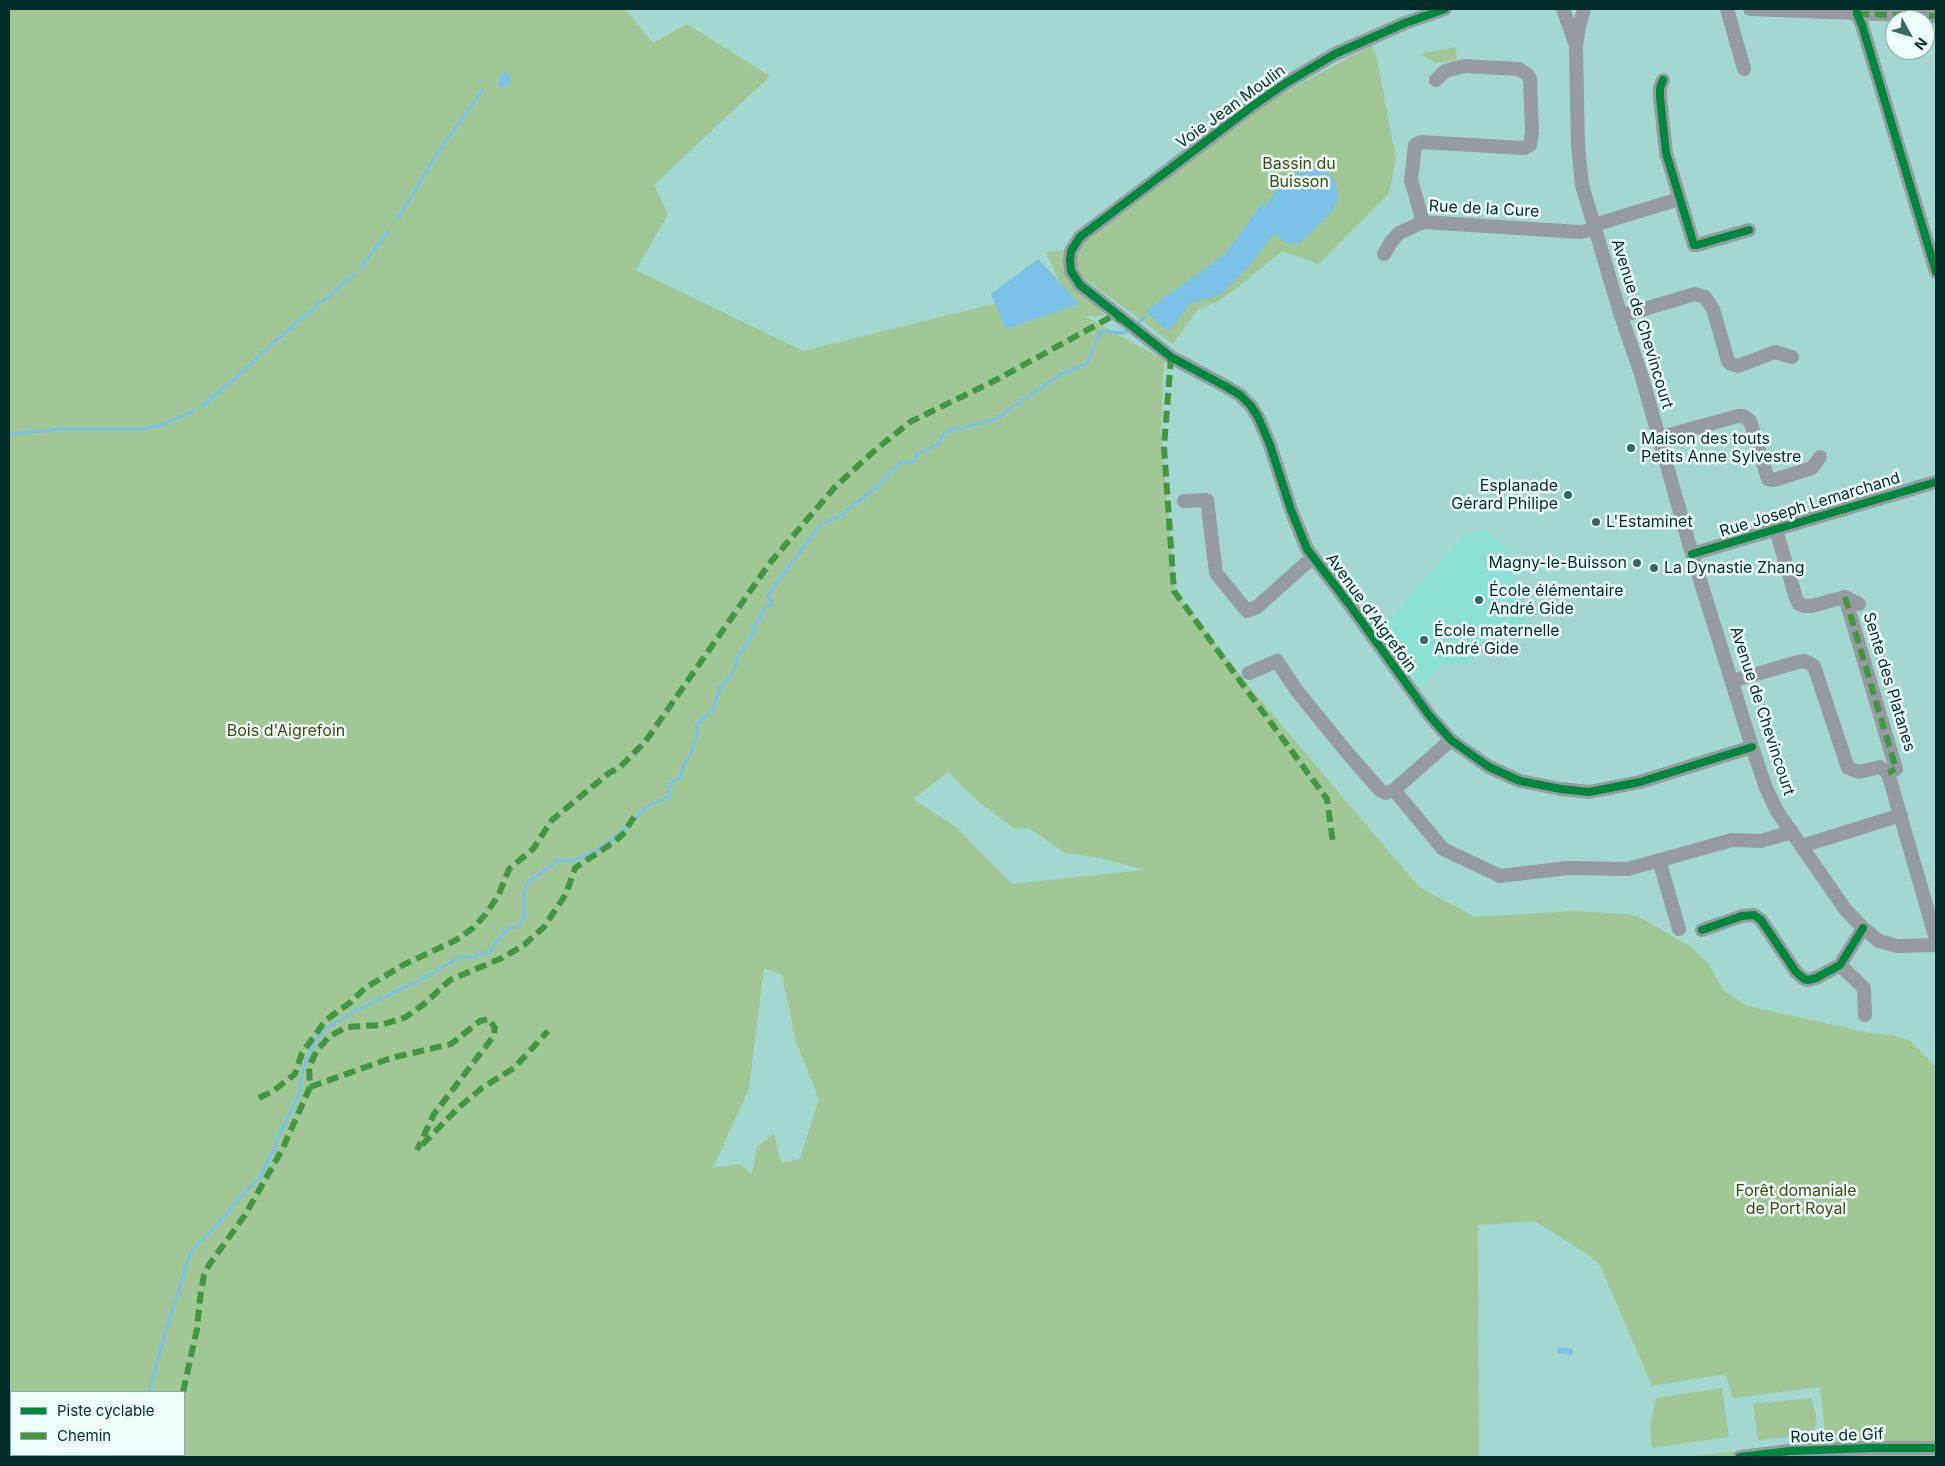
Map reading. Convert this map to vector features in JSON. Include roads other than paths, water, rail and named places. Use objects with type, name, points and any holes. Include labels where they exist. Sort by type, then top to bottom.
[{"type":"street","name":"Voie Jean Moulin","points":[[1071,271],[1071,251],[1080,237],[1254,105],[1334,54],[1396,27],[1446,9]]},
{"type":"street","name":"Avenue de Chevincourt","points":[[1563,9],[1576,46]]},
{"type":"street","name":"Avenue de Chevincourt","points":[[1584,9],[1576,46],[1578,146],[1582,185],[1621,316],[1641,374],[1692,554],[1766,788],[1777,811],[1845,909],[1863,928],[1879,941],[1897,946],[1936,945]]},
{"type":"street","points":[[1727,9],[1744,69]]},
{"type":"street","points":[[1750,9],[1857,11],[1936,16]]},
{"type":"street","points":[[1857,11],[1936,272]]},
{"type":"street","points":[[1423,222],[1411,180],[1415,146],[1421,142],[1524,148],[1530,145],[1532,134],[1530,79],[1528,75],[1519,69],[1464,66],[1445,71],[1436,80]]},
{"type":"street","points":[[1663,80],[1660,88],[1660,97],[1666,153],[1694,245],[1750,230]]},
{"type":"street","name":"Rue de la Cure","points":[[1384,254],[1391,242],[1400,233],[1423,222],[1580,232],[1679,199]]},
{"type":"street","name":"Avenue d'Aigrefoin","points":[[1071,271],[1080,285],[1170,357],[1240,395],[1251,406],[1263,428],[1291,510],[1307,549],[1418,700],[1451,740],[1489,767],[1520,780],[1561,789],[1589,792],[1640,782],[1752,747]]},
{"type":"street","points":[[1621,316],[1695,294],[1705,297],[1713,309],[1728,361],[1731,364],[1738,366],[1775,352],[1792,357]]},
{"type":"street","points":[[1658,438],[1743,416],[1750,422],[1768,479],[1774,480],[1812,468],[1820,457]]},
{"type":"street","name":"Rue Joseph Lemarchand","points":[[1692,554],[1936,482]]},
{"type":"street","points":[[1184,501],[1207,500],[1216,573],[1247,611],[1257,607],[1313,557]]},
{"type":"street","points":[[1776,530],[1799,604],[1811,606],[1845,597],[1859,604]]},
{"type":"street","name":"Sente des Platanes","points":[[1845,597],[1896,768],[1888,773]]},
{"type":"street","points":[[1249,673],[1277,661],[1297,690],[1380,790],[1386,793],[1394,790],[1451,740]]},
{"type":"street","points":[[1732,681],[1798,662],[1810,663],[1816,670],[1848,768],[1859,772],[1880,767],[1888,773],[1936,939]]},
{"type":"street","points":[[1394,790],[1443,850],[1500,876],[1568,868],[1628,869],[1732,840],[1761,841],[1792,832]]},
{"type":"street","points":[[1802,846],[1901,815]]},
{"type":"street","points":[[1659,860],[1679,929]]},
{"type":"street","points":[[1702,930],[1742,916],[1754,915],[1761,920],[1796,972],[1804,979],[1812,980],[1840,965],[1863,928]]},
{"type":"street","points":[[1840,965],[1864,988],[1865,1015]]},
{"type":"street","name":"Route de Gif","points":[[1740,1457],[1800,1451],[1936,1448]]},
{"type":"water","points":[[505,72],[512,81],[503,88],[498,84],[499,77]]},
{"type":"water","name":"Bassin du Buisson","points":[[1307,170],[1324,170],[1330,174],[1336,185],[1338,198],[1334,209],[1309,235],[1298,244],[1286,243],[1274,234],[1249,266],[1220,295],[1191,303],[1169,331],[1145,312],[1224,255],[1262,204],[1266,206],[1277,189],[1291,175]]},
{"type":"water","points":[[1038,259],[1080,304],[1006,329],[991,294]]},
{"type":"water","points":[[1558,1347],[1573,1349],[1572,1355],[1557,1353]]},
{"type":"waterway","points":[[398,219],[436,155],[483,90]]},
{"type":"waterway","points":[[361,267],[389,231]]},
{"type":"waterway","points":[[201,407],[355,274]]},
{"type":"waterway","points":[[1135,325],[1144,318]]},
{"type":"waterway","points":[[149,1391],[168,1323],[191,1252],[260,1178],[276,1148],[276,1140],[300,1093],[300,1083],[305,1063],[316,1040],[326,1029],[351,1013],[430,975],[460,957],[474,957],[480,953],[490,953],[495,943],[508,928],[517,927],[524,918],[524,894],[527,883],[559,860],[573,861],[596,851],[627,828],[650,805],[670,796],[668,787],[681,776],[683,765],[690,756],[697,736],[697,724],[712,711],[720,688],[734,672],[737,658],[754,633],[754,625],[761,619],[762,611],[772,605],[768,595],[820,525],[840,516],[878,486],[900,463],[915,461],[917,454],[938,444],[945,432],[994,420],[1063,373],[1087,364],[1100,331],[1123,333],[1131,329]]},
{"type":"waterway","points":[[9,434],[64,429],[142,429],[161,425],[194,411]]},
{"type":"place","name":"Maison des touts Petits Anne Sylvestre","points":[[1631,448]]},
{"type":"place","name":"Esplanade Gérard Philipe","points":[[1568,495]]},
{"type":"place","name":"L'Estaminet","points":[[1596,522]]},
{"type":"place","name":"Magny-le-Buisson","points":[[1637,563]]},
{"type":"place","name":"La Dynastie Zhang","points":[[1654,568]]},
{"type":"place","name":"École élémentaire André Gide","points":[[1479,600]]},
{"type":"place","name":"École maternelle André Gide","points":[[1424,640]]},
{"type":"park label","name":"Bois d'Aigrefoin","points":[[286,731]]},
{"type":"park label","name":"Forêt domaniale de Port Royal","points":[[1796,1200]]}]
